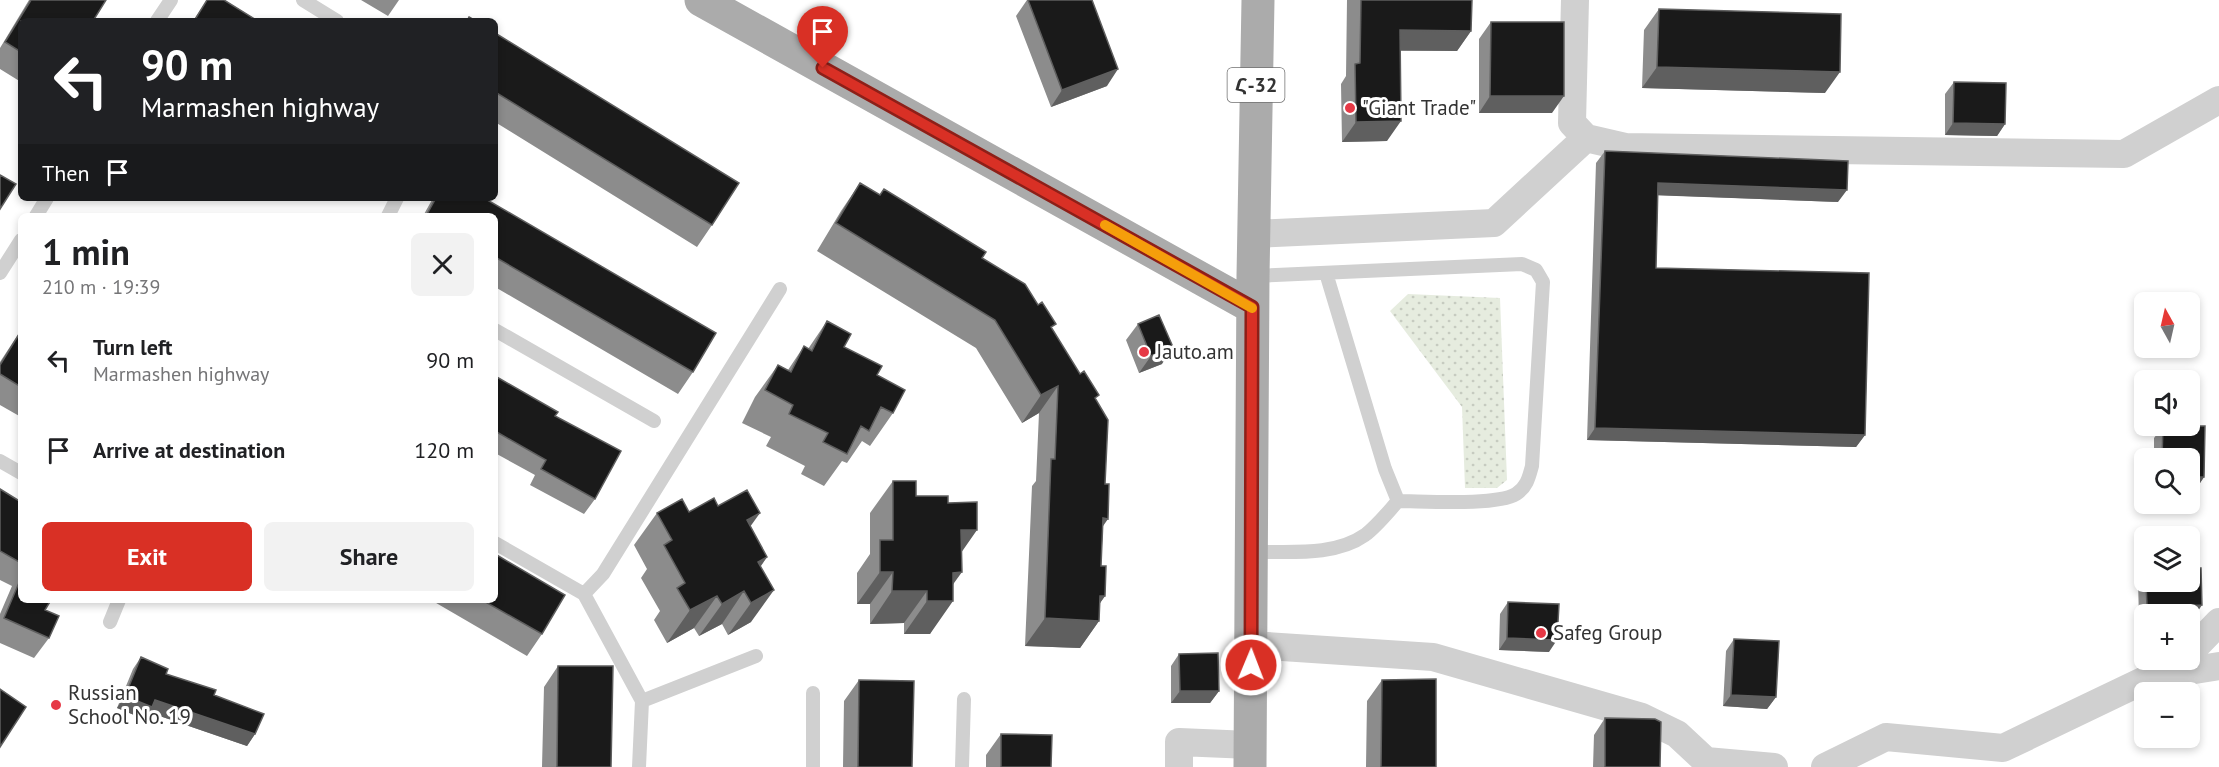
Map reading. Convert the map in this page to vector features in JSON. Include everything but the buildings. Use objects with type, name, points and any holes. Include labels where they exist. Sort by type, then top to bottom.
[{"type":"main road","points":[[701,0],[1252,291],[1250,756]]},
{"type":"main road","name":"Հ-32","points":[[1252,291],[1258,0]]},
{"type":"street","points":[[1575,0],[1572,123],[1586,138],[1624,147],[2124,154],[2219,100]]},
{"type":"street","points":[[1253,234],[1494,223],[1586,138]]},
{"type":"street","points":[[2200,642],[2219,622]]},
{"type":"street","points":[[1251,645],[1433,657],[1642,717],[1677,734],[1706,761],[1774,767]]},
{"type":"street","points":[[2200,666],[2219,666]]},
{"type":"street","points":[[1825,767],[1886,737],[2003,747],[2168,670]]},
{"type":"street","points":[[1179,767],[1179,742],[1250,756]]},
{"type":"lane","points":[[159,18],[171,0]]},
{"type":"lane","points":[[303,0],[332,18]]},
{"type":"lane","points":[[0,273],[18,245]]},
{"type":"lane","points":[[1252,291],[1326,273],[1522,264],[1536,270],[1543,282],[1532,466],[1527,484],[1516,494],[1497,500],[1398,501],[1365,535],[1342,546],[1318,550],[1252,552]]},
{"type":"lane","points":[[1326,273],[1385,469],[1398,501]]},
{"type":"lane","points":[[584,594],[603,574],[780,289]]},
{"type":"lane","points":[[498,332],[654,421]]},
{"type":"lane","points":[[0,461],[18,471]]},
{"type":"lane","points":[[498,545],[584,594],[642,701],[639,767]]},
{"type":"lane","points":[[110,622],[118,603]]},
{"type":"lane","points":[[642,701],[756,656]]},
{"type":"lane","points":[[813,693],[813,767]]},
{"type":"lane","points":[[962,767],[964,699]]},
{"type":"shaded area","points":[[1408,294],[1500,298],[1507,480],[1497,488],[1465,488],[1462,407],[1390,311]]},
{"type":"slow traffic","points":[[1105,225],[1252,308]]},
{"type":"place","name":"\"Giant Trade\"","points":[[1350,108]]},
{"type":"place","name":"Jauto.am","points":[[1144,352]]},
{"type":"place","name":"Safeg Group","points":[[1541,633]]},
{"type":"place","name":"Russian School No. 19","points":[[56,705]]},
{"type":"route","points":[[823,68],[1252,307],[1251,665]]}]
